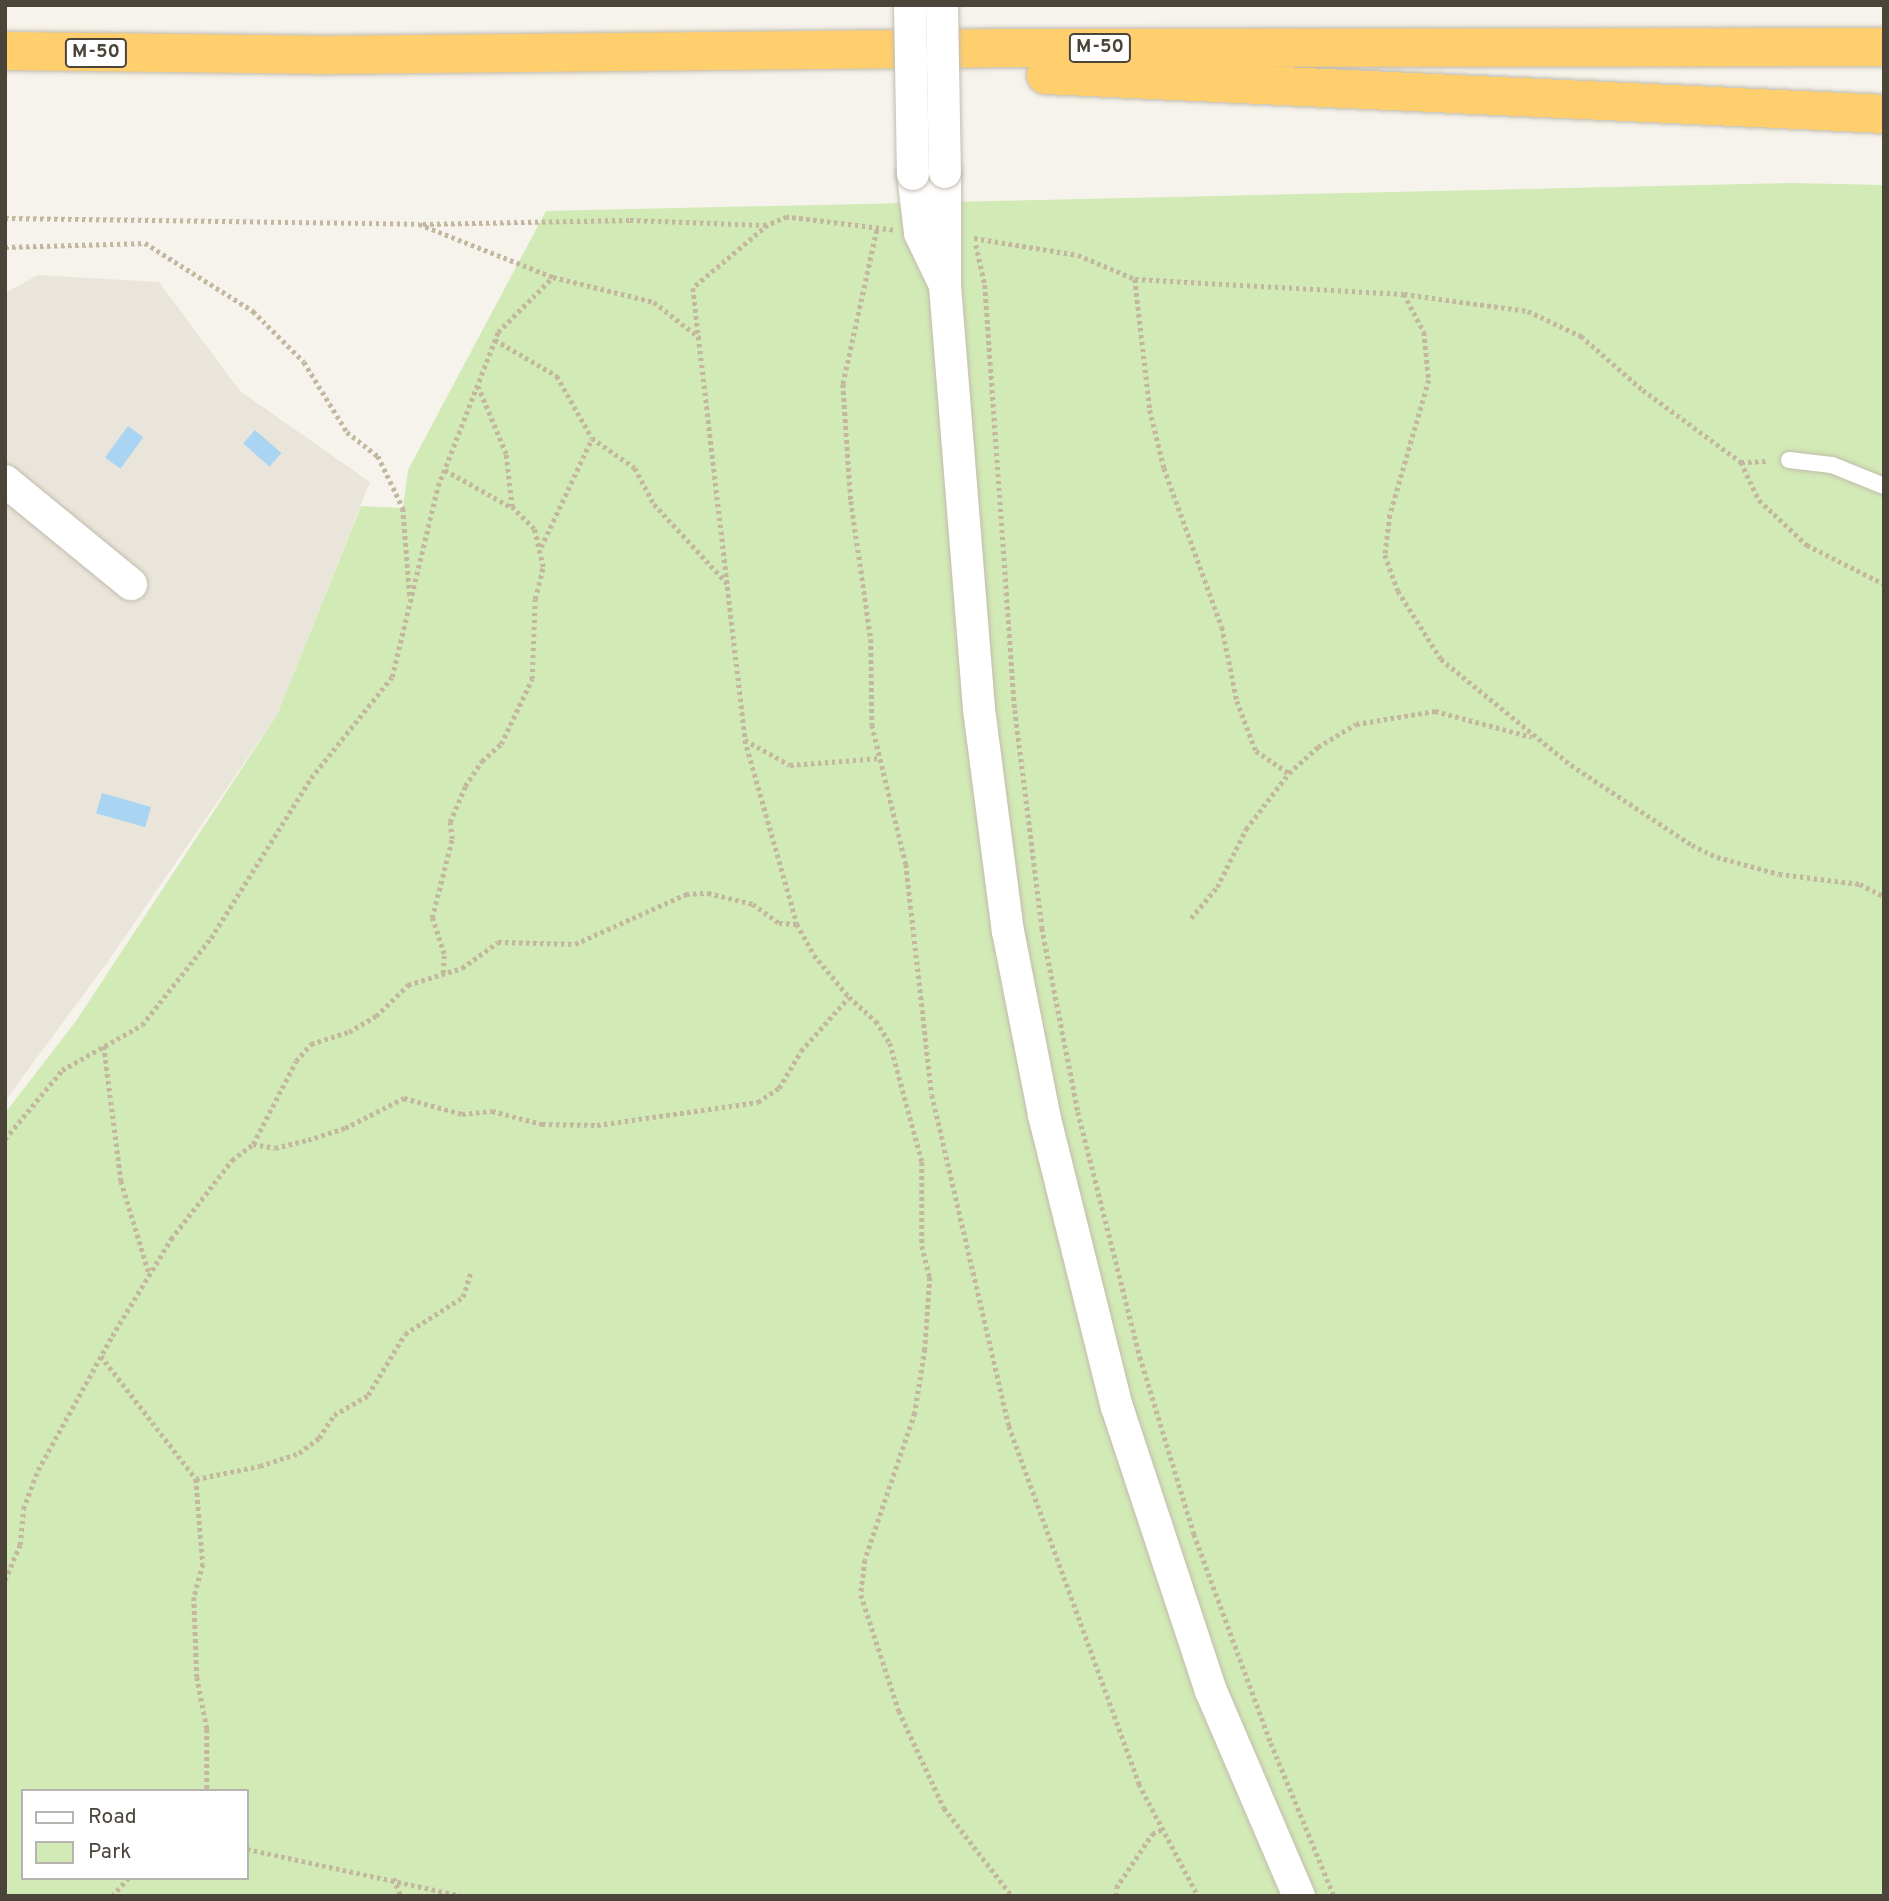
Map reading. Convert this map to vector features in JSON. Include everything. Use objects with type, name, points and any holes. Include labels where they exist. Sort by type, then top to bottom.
[{"type":"highway","name":"M-50","points":[[5,51],[317,55],[1009,48],[1884,47]]},
{"type":"highway","points":[[317,55],[491,71],[1089,75],[1727,110],[1884,114]]},
{"type":"street","points":[[911,5],[913,174],[920,233],[945,286]]},
{"type":"street","points":[[942,5],[945,286],[991,815],[1044,1115],[1117,1407],[1212,1691],[1299,1896]]},
{"type":"street","points":[[5,481],[131,584]]},
{"type":"lane","points":[[1789,460],[1832,465],[1884,486]]},
{"type":"path","points":[[895,230],[877,230],[787,217],[768,225],[693,288],[745,740],[797,924],[814,955],[849,998],[876,1021],[890,1043],[922,1162],[922,1246],[930,1277],[915,1413],[866,1560],[860,1595],[899,1711],[944,1808],[1012,1896]]},
{"type":"path","points":[[5,218],[419,224],[630,220],[768,225]]},
{"type":"path","points":[[419,224],[553,277],[654,302],[700,338]]},
{"type":"path","points":[[974,224],[985,285],[1015,710],[1042,928],[1078,1112],[1140,1357],[1194,1534],[1271,1744],[1334,1896]]},
{"type":"path","points":[[877,230],[843,384],[851,501],[871,639],[872,726],[906,864],[932,1095],[1009,1426],[1139,1784],[1165,1828],[1198,1896]]},
{"type":"path","points":[[967,236],[968,247]]},
{"type":"path","points":[[994,241],[1078,255],[1135,279],[1404,294],[1528,311],[1581,336],[1643,390],[1741,462],[1759,500],[1807,545],[1884,584]]},
{"type":"path","points":[[5,247],[145,243],[253,311],[304,362],[347,432],[377,456],[403,508],[410,600]]},
{"type":"path","points":[[5,1139],[62,1070],[142,1025],[211,938],[312,778],[392,677],[444,470],[495,340],[553,277]]},
{"type":"path","points":[[1135,279],[1155,435],[1182,523],[1222,627],[1237,701],[1256,751],[1289,772]]},
{"type":"path","points":[[1404,294],[1424,332],[1429,380],[1390,514],[1385,555],[1398,591],[1441,659],[1536,739],[1692,845],[1717,857],[1779,874],[1860,884],[1884,896]]},
{"type":"path","points":[[980,334],[981,346]]},
{"type":"path","points":[[495,340],[557,376],[592,439],[635,468],[654,504],[728,584]]},
{"type":"path","points":[[477,386],[506,454],[512,507]]},
{"type":"path","points":[[540,547],[592,439]]},
{"type":"path","points":[[1741,462],[1789,460]]},
{"type":"path","points":[[443,973],[444,954],[432,918],[452,839],[450,822],[476,769],[501,744],[532,679],[540,547],[534,529],[512,507],[444,470]]},
{"type":"path","points":[[1191,918],[1217,887],[1246,829],[1289,772],[1318,747],[1356,724],[1435,711],[1536,739]]},
{"type":"path","points":[[745,740],[790,765],[881,758]]},
{"type":"path","points":[[5,1580],[20,1545],[23,1509],[38,1470],[101,1356],[149,1274],[232,1160],[253,1144],[296,1060],[311,1044],[349,1031],[376,1016],[408,985],[462,968],[498,942],[575,944],[686,894],[708,893],[753,904],[779,923],[797,924]]},
{"type":"path","points":[[253,1144],[275,1148],[308,1140],[345,1128],[404,1098],[462,1114],[492,1111],[542,1125],[597,1125],[758,1102],[779,1088],[801,1051],[849,998]]},
{"type":"path","points":[[104,1046],[121,1181],[149,1274]]},
{"type":"path","points":[[197,1479],[260,1466],[299,1453],[319,1438],[334,1415],[368,1395],[405,1334],[463,1297],[471,1270]]},
{"type":"path","points":[[101,1356],[197,1479],[203,1564],[194,1597],[197,1677],[207,1728],[207,1789]]},
{"type":"path","points":[[1116,1896],[1116,1888],[1152,1834],[1165,1828]]},
{"type":"path","points":[[248,1849],[394,1878],[462,1896]]},
{"type":"path","points":[[394,1878],[401,1896]]},
{"type":"path","points":[[112,1896],[126,1880]]},
{"type":"path","points":[[1188,1896],[1195,1890]]},
{"type":"shaded area","points":[[38,275],[159,282],[240,391],[370,482],[277,715],[109,960],[5,1101],[5,293]]},
{"type":"green space","points":[[1791,183],[1884,185],[1884,1896],[5,1896],[5,1113],[76,1021],[277,715],[361,506],[403,508],[408,470],[546,211]]},
{"type":"water","points":[[128,426],[143,437],[120,469],[105,458]]},
{"type":"water","points":[[255,430],[281,453],[270,467],[243,444]]},
{"type":"water","points":[[102,793],[151,807],[145,827],[96,813]]}]
